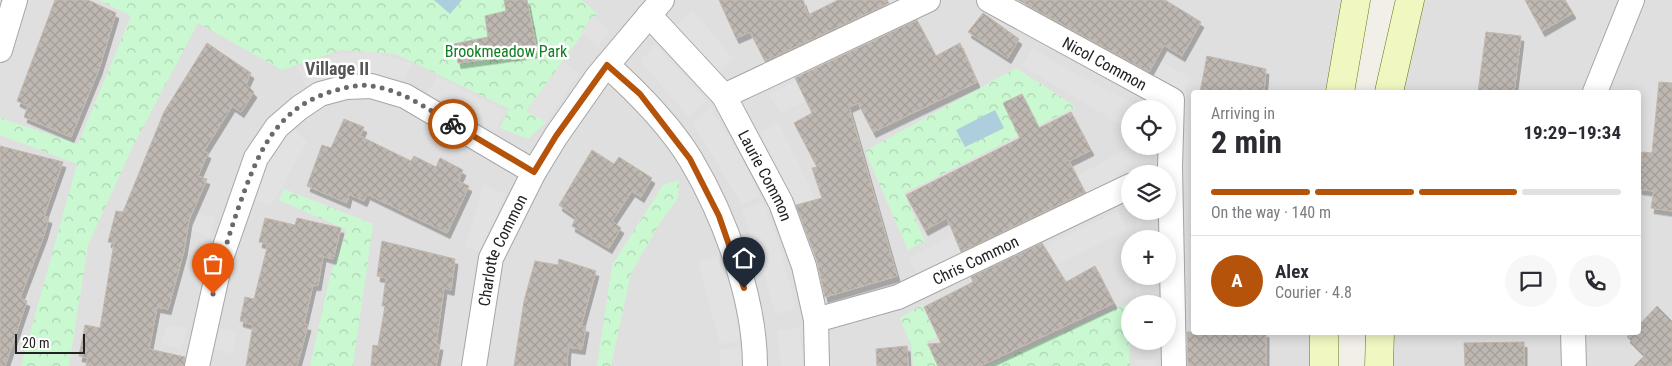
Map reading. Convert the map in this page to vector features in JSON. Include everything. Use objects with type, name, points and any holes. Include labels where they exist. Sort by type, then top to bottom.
[{"type":"main road","points":[[1340,90],[1356,0]]},
{"type":"main road","points":[[1389,90],[1410,0]]},
{"type":"main road","points":[[1324,335],[1324,366]]},
{"type":"main road","points":[[1379,366],[1380,335]]},
{"type":"street","points":[[0,50],[15,0]]},
{"type":"street","points":[[724,96],[928,0]]},
{"type":"street","name":"Nicol Common","points":[[989,0],[1172,100],[1163,165]]},
{"type":"street","points":[[1596,90],[1632,0]]},
{"type":"street","name":"Laurie Common","points":[[656,7],[724,96],[781,203],[804,266],[816,320],[817,366]]},
{"type":"street","name":"Charlotte Common","points":[[474,366],[491,258],[534,172],[556,136],[607,65],[656,7]]},
{"type":"street","points":[[607,65],[640,94],[690,159],[719,216],[744,288],[755,348],[755,366]]},
{"type":"street","points":[[197,366],[221,258],[256,158],[277,127],[298,108],[320,94],[346,87],[371,86],[405,96],[534,172]]},
{"type":"street","name":"Chris Common","points":[[816,320],[898,298],[1121,190]]},
{"type":"street","name":"Nicol Common","points":[[1165,220],[1174,366]]},
{"type":"street","points":[[1572,335],[1574,366]]},
{"type":"shaded area","points":[[0,0],[1356,0],[1340,90],[1191,90],[1191,335],[1324,335],[1324,366],[0,366]]},
{"type":"shaded area","points":[[1410,0],[1672,0],[1672,366],[1379,366],[1380,335],[1641,335],[1641,90],[1389,90]]},
{"type":"shaded area","points":[[693,10],[733,59],[716,75],[674,27]]},
{"type":"shaded area","points":[[592,16],[609,31],[598,47],[581,33]]},
{"type":"shaded area","points":[[655,44],[706,101],[688,117],[641,61]]},
{"type":"shaded area","points":[[1034,47],[1049,59],[1126,100],[1121,100],[1121,125],[1022,66]]},
{"type":"shaded area","points":[[372,52],[412,63],[404,81],[369,74],[341,76],[306,86],[297,66],[337,54]]},
{"type":"shaded area","points":[[1156,60],[1191,77],[1181,98],[1145,79]]},
{"type":"shaded area","points":[[563,62],[579,73],[546,122],[526,111]]},
{"type":"shaded area","points":[[437,76],[506,111],[496,131],[427,95]]},
{"type":"shaded area","points":[[796,81],[806,101],[780,113],[769,94]]},
{"type":"shaded area","points":[[710,108],[739,154],[760,196],[742,205],[693,123]]},
{"type":"shaded area","points":[[778,122],[815,199],[796,205],[759,132]]},
{"type":"shaded area","points":[[292,128],[307,142],[271,206],[252,199],[271,157]]},
{"type":"shaded area","points":[[1121,152],[1121,155],[1149,155],[1152,161],[1144,165],[1121,165],[1121,176],[1086,194],[1077,176]]},
{"type":"shaded area","points":[[484,185],[505,194],[483,253],[465,247]]},
{"type":"shaded area","points":[[763,202],[779,245],[796,309],[775,314],[761,262],[742,211]]},
{"type":"shaded area","points":[[1118,211],[1127,230],[1121,230],[1121,233],[1056,265],[1046,246]]},
{"type":"shaded area","points":[[193,212],[214,218],[210,237],[189,230]]},
{"type":"shaded area","points":[[1136,220],[1157,220],[1157,230],[1136,230]]},
{"type":"shaded area","points":[[953,235],[962,254],[918,277],[908,258]]},
{"type":"shaded area","points":[[719,255],[734,303],[740,340],[720,344],[698,263]]},
{"type":"shaded area","points":[[1136,285],[1156,285],[1156,295],[1136,295]]},
{"type":"shaded area","points":[[167,325],[187,328],[181,349],[161,344]]},
{"type":"shaded area","points":[[216,326],[237,333],[232,354],[211,348]]},
{"type":"shaded area","points":[[799,328],[804,366],[781,366],[777,331]]},
{"type":"shaded area","points":[[742,347],[743,366],[721,366],[719,350]]},
{"type":"shaded area","points":[[1135,360],[1156,360],[1157,366],[1135,366]]},
{"type":"green space","name":"Brookmeadow Park","points":[[99,0],[582,0],[597,14],[526,111],[546,122],[528,139],[500,128],[509,109],[396,54],[341,50],[282,70],[198,23],[132,148],[88,245],[69,366],[21,366],[77,164],[0,135],[0,118],[78,144],[131,16]]},
{"type":"green space","points":[[1016,68],[1076,107],[904,193],[925,241],[908,250],[865,151]]},
{"type":"green space","points":[[679,180],[678,198],[660,223],[631,273],[611,366],[597,366],[612,265],[663,185]]},
{"type":"green space","points":[[284,189],[373,224],[353,366],[310,366],[330,276],[347,230],[279,200]]},
{"type":"green space","points":[[922,305],[937,337],[927,343],[938,366],[913,366],[912,348],[900,318]]},
{"type":"green space","points":[[1121,307],[1121,350],[1130,350],[1130,366],[987,366]]},
{"type":"water","points":[[434,0],[462,0],[450,14]]},
{"type":"water","points":[[995,110],[1004,128],[965,147],[956,130]]},
{"type":"building","points":[[55,0],[88,0],[116,13],[99,69],[71,137],[24,117],[28,106],[17,101]]},
{"type":"building","name":"Brookmeadow Park","points":[[504,0],[527,0],[537,52],[458,63],[454,44],[488,37],[485,16],[506,11]]},
{"type":"building","points":[[719,0],[803,0],[808,15],[838,0],[887,0],[889,3],[765,61],[750,32],[736,38]]},
{"type":"building","points":[[1018,0],[1165,0],[1201,22],[1182,56],[1164,45],[1149,72]]},
{"type":"building","points":[[1525,0],[1565,0],[1573,13],[1542,31]]},
{"type":"building","points":[[983,13],[1019,39],[1008,58],[968,32]]},
{"type":"building","points":[[917,20],[936,56],[960,43],[977,82],[873,132],[858,103],[849,107],[897,276],[825,297],[817,261],[796,205],[822,198],[812,168],[817,167],[794,123],[812,113],[795,78]]},
{"type":"building","points":[[1486,32],[1521,36],[1514,90],[1478,90]]},
{"type":"building","points":[[207,43],[251,73],[246,84],[254,92],[241,112],[232,106],[204,151],[208,153],[198,176],[207,179],[189,220],[184,251],[168,309],[157,307],[149,349],[185,357],[184,366],[86,366],[88,358],[79,356],[85,325],[100,328],[114,243],[108,242],[116,211],[123,212],[164,112]]},
{"type":"building","points":[[1207,56],[1266,69],[1264,90],[1200,90]]},
{"type":"building","points":[[1659,82],[1672,83],[1672,211],[1651,208],[1654,191],[1641,189],[1642,152],[1652,153]]},
{"type":"building","points":[[1022,94],[1039,128],[1071,112],[1091,150],[1069,161],[1085,192],[961,252],[947,218],[925,230],[906,195],[1020,138],[1003,103]]},
{"type":"building","points":[[344,119],[364,127],[360,136],[411,161],[414,156],[436,167],[440,158],[463,170],[458,181],[469,186],[447,233],[367,194],[364,201],[349,194],[347,203],[307,186],[322,145],[331,148]]},
{"type":"building","points":[[0,146],[63,162],[44,216],[49,218],[44,235],[20,298],[27,301],[5,366],[0,366]]},
{"type":"building","points":[[592,150],[614,164],[619,157],[652,178],[641,197],[632,191],[612,221],[621,228],[609,248],[572,226],[576,217],[559,205]]},
{"type":"building","points":[[265,218],[295,225],[297,218],[341,228],[333,259],[323,256],[318,285],[313,285],[304,324],[308,325],[297,366],[246,366],[253,325],[240,321],[245,297],[254,299],[268,244],[259,242]]},
{"type":"building","points":[[382,241],[455,259],[451,290],[444,288],[436,344],[440,345],[436,366],[371,366],[373,345],[378,346],[385,306],[382,306],[386,278],[377,276]]},
{"type":"building","points":[[1042,243],[1066,282],[1095,266],[1114,303],[980,366],[938,366],[928,344],[941,343],[924,307],[973,282],[971,277]]},
{"type":"building","points":[[559,259],[596,271],[581,326],[586,327],[582,349],[568,347],[567,366],[514,366],[524,301],[535,261],[558,265]]},
{"type":"building","points":[[1657,306],[1672,321],[1672,366],[1634,366],[1645,355],[1627,337],[1629,335],[1641,335],[1641,323]]},
{"type":"building","points":[[1187,332],[1191,332],[1191,335],[1266,335],[1266,366],[1188,366]]},
{"type":"building","points":[[1524,342],[1524,366],[1465,366],[1464,343]]},
{"type":"building","points":[[907,346],[908,366],[877,366],[876,349]]},
{"type":"way so far","points":[[213,294],[221,258],[256,158],[277,127],[298,108],[320,94],[346,87],[371,86],[405,96],[453,124]]},
{"type":"district","name":"Village II","points":[[337,68]]},
{"type":"route","points":[[453,124],[534,172],[556,136],[607,65],[640,94],[690,159],[719,216],[744,288]]}]
